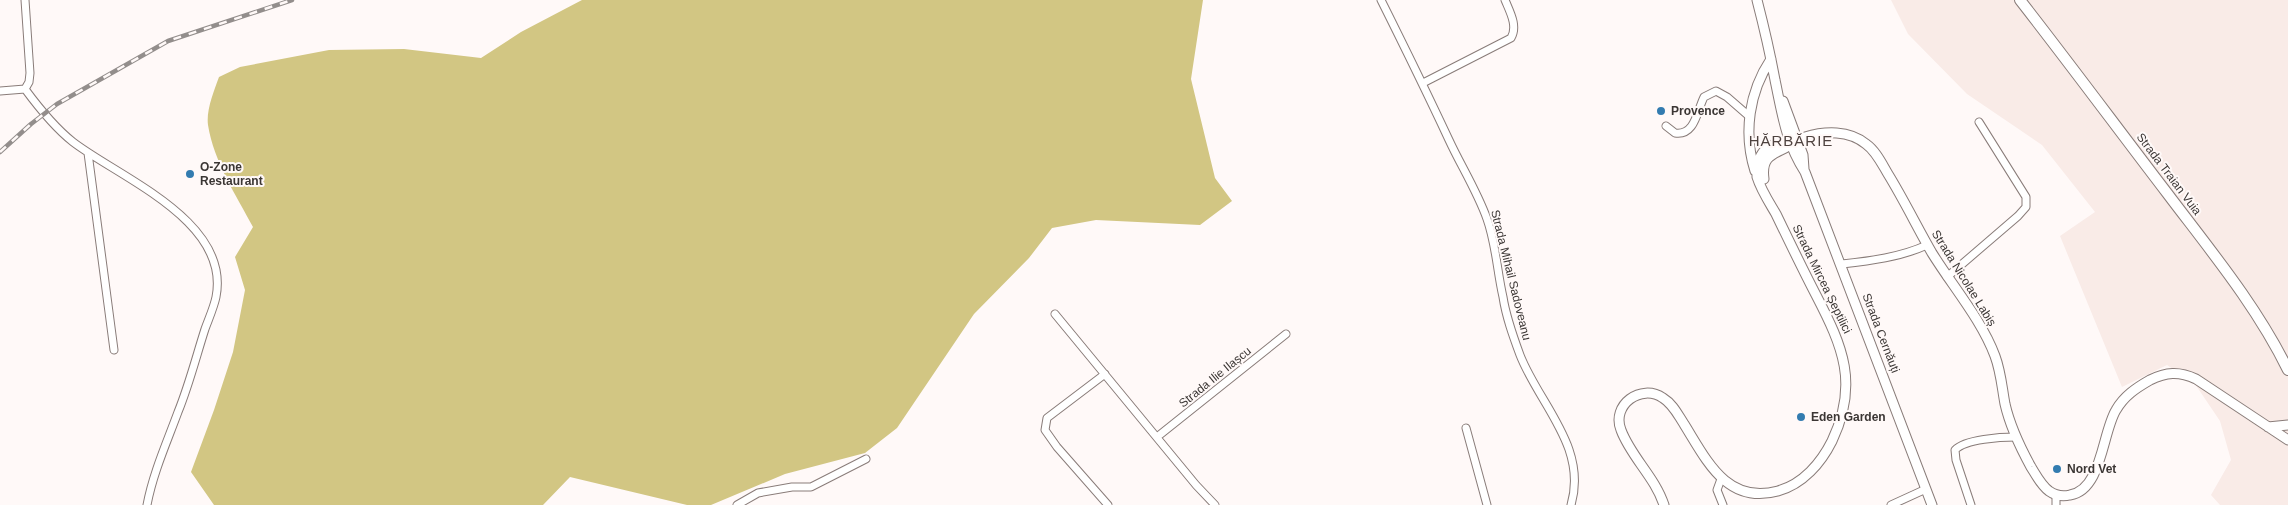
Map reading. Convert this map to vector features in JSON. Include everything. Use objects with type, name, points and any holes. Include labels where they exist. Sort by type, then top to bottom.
[{"type":"main road","name":"Strada Traian Vuia","points":[[2020,0],[2244,295],[2274,342],[2288,370]]},
{"type":"street","points":[[0,91],[25,88],[29,82],[25,0]]},
{"type":"street","name":"Strada Mihail Sadoveanu","points":[[1381,0],[1423,83],[1487,220],[1495,248],[1503,299],[1521,358],[1542,399],[1566,438],[1574,479],[1571,505]]},
{"type":"street","points":[[1423,83],[1511,38],[1514,32],[1513,22],[1505,0]]},
{"type":"street","name":"Strada Cernăuți","points":[[1758,0],[1777,86],[1792,141],[1842,264],[1932,505]]},
{"type":"street","name":"Strada Mircea Șeptilici","points":[[1664,505],[1651,479],[1621,431],[1618,420],[1622,407],[1630,398],[1642,392],[1650,392],[1664,398],[1674,408],[1721,479],[1748,494],[1766,495],[1796,483],[1810,472],[1823,457],[1838,426],[1846,397],[1847,374],[1834,329],[1757,177],[1750,147],[1750,118],[1757,83],[1771,59]]},
{"type":"street","points":[[25,88],[56,127],[88,153],[162,200],[182,217],[206,244],[212,256],[216,276],[216,296],[187,389],[147,505]]},
{"type":"street","points":[[1666,126],[1675,133],[1687,131],[1696,118],[1704,97],[1711,92],[1722,93],[1750,118]]},
{"type":"street","points":[[1947,277],[2026,207],[2026,197],[1979,122]]},
{"type":"street","name":"Strada Nicolae Labiș","points":[[1792,141],[1831,132],[1856,137],[1866,144],[1879,158],[1927,245],[1985,335],[1995,356],[2008,415],[2016,437],[2038,478],[2047,489],[2056,495]]},
{"type":"street","points":[[1757,177],[1758,162],[1763,153],[1778,142],[1792,141]]},
{"type":"street","name":"Strada Mircea Șeptilici","points":[[1769,201],[1763,177],[1765,162],[1774,152],[1792,141]]},
{"type":"street","points":[[88,153],[114,350]]},
{"type":"street","points":[[1842,264],[1893,256],[1915,251],[1927,245]]},
{"type":"street","points":[[1055,314],[1196,485],[1215,505]]},
{"type":"street","name":"Strada Ilie Ilașcu","points":[[1157,437],[1286,334]]},
{"type":"street","points":[[2056,505],[2056,495],[2076,494],[2088,486],[2116,410],[2126,396],[2163,374],[2183,373],[2196,379],[2288,440]]},
{"type":"street","points":[[1105,374],[1048,418],[1045,430],[1057,447],[1108,505]]},
{"type":"street","points":[[2268,427],[2288,425]]},
{"type":"street","points":[[1466,428],[1487,505]]},
{"type":"street","points":[[1971,505],[1956,460],[1955,450],[1959,446],[1988,439],[2016,437]]},
{"type":"street","points":[[738,505],[758,493],[792,487],[811,487],[866,459]]},
{"type":"street","points":[[1721,479],[1717,490],[1723,505]]},
{"type":"street","points":[[1891,505],[1926,489]]},
{"type":"shaded area","points":[[582,0],[1203,0],[1191,79],[1215,178],[1232,201],[1200,225],[1096,220],[1052,228],[1029,258],[974,314],[897,428],[865,453],[785,474],[711,505],[687,505],[570,477],[543,505],[214,505],[191,472],[233,352],[245,290],[235,257],[253,227],[226,178],[211,139],[208,113],[219,77],[240,67],[329,50],[404,49],[481,58],[521,32]]},
{"type":"shaded area","points":[[1891,0],[2288,0],[2288,505],[2220,505],[2211,495],[2231,460],[2220,421],[2195,384],[2167,365],[2122,387],[2060,236],[2095,212],[2042,145],[1967,94],[1908,34]]},
{"type":"railway","points":[[0,152],[57,104],[168,41],[292,0]]},
{"type":"place","name":"Provence","points":[[1661,111]]},
{"type":"place","name":"O-Zone Restaurant","points":[[190,174]]},
{"type":"place","name":"Eden Garden","points":[[1801,417]]},
{"type":"place","name":"Nord Vet","points":[[2057,469]]},
{"type":"district","name":"HĂRBĂRIE","points":[[1791,141]]}]
